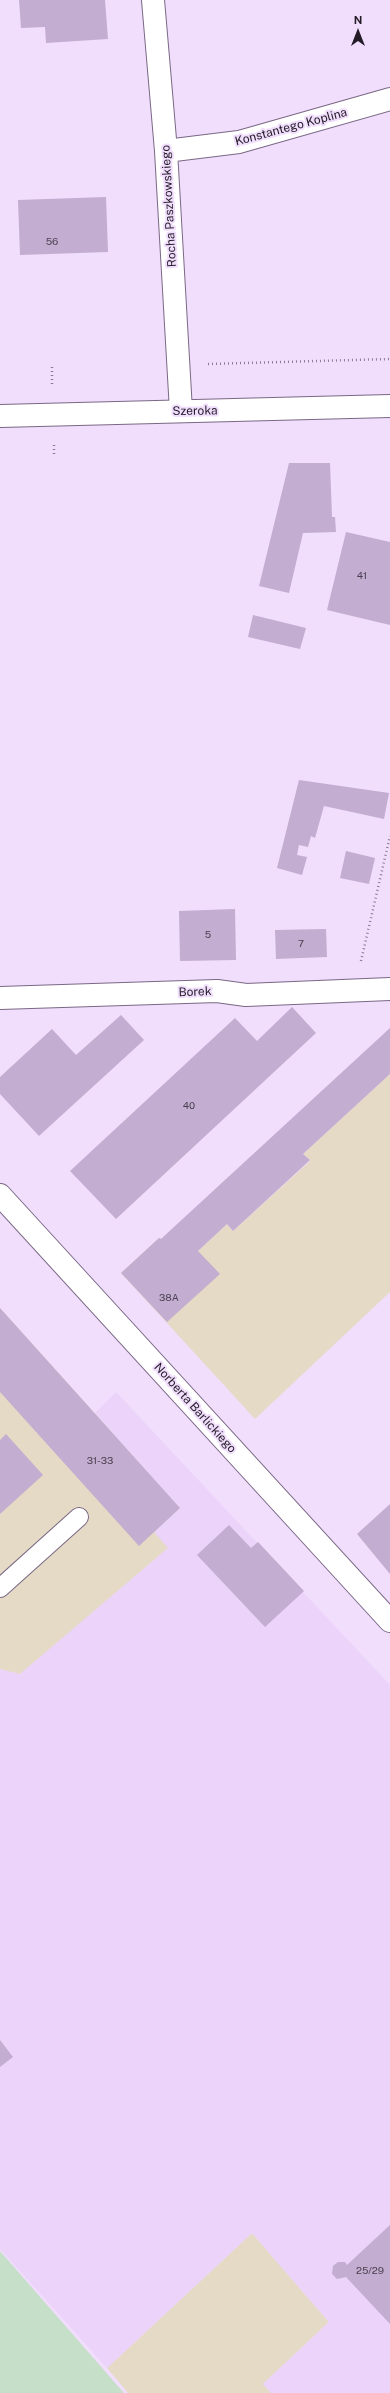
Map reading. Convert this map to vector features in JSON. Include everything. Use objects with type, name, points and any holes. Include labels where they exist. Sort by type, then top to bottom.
[{"type":"street","name":"Rocha Paszkowskiego","points":[[153,0],[166,151],[181,411]]},
{"type":"street","name":"Konstantego Koplina","points":[[166,151],[239,142],[390,99]]},
{"type":"street","name":"Szeroka","points":[[0,416],[390,406]]},
{"type":"street","name":"Borek","points":[[0,998],[217,991],[246,995],[390,989]]},
{"type":"street","name":"Norberta Barlickiego","points":[[0,1195],[390,1621]]},
{"type":"lane","points":[[0,1588],[79,1517]]},
{"type":"path","points":[[178,365],[390,359]]},
{"type":"path","points":[[354,991],[390,836]]},
{"type":"path","points":[[386,852],[390,853]]},
{"type":"shaded area","points":[[390,1074],[390,1292],[255,1419],[121,1273],[159,1238],[198,1251],[227,1224],[233,1231],[310,1161],[303,1154]]},
{"type":"shaded area","points":[[0,1308],[180,1508],[168,1548],[20,1675],[0,1669]]},
{"type":"shaded area","points":[[116,1392],[390,1685],[390,2393],[271,2393],[263,2384],[329,2322],[252,2233],[107,2368],[0,2249],[0,1669],[20,1674],[168,1548],[154,1532],[180,1508],[95,1413]]},
{"type":"shaded area","points":[[252,2233],[329,2322],[263,2384],[271,2393],[128,2393],[107,2368]]},
{"type":"green space","points":[[0,2251],[124,2393],[0,2393]]},
{"type":"building","points":[[19,0],[105,0],[108,39],[46,43],[45,27],[21,28]]},
{"type":"building","points":[[106,197],[108,252],[20,255],[18,200]]},
{"type":"building","points":[[289,463],[330,463],[332,517],[335,517],[336,532],[303,533],[289,593],[259,586]]},
{"type":"building","points":[[346,532],[390,542],[390,625],[327,610]]},
{"type":"building","points":[[253,615],[306,628],[300,649],[248,637]]},
{"type":"building","points":[[299,780],[389,793],[384,819],[324,806],[315,838],[311,836],[308,847],[299,845],[297,855],[307,857],[302,875],[277,868]]},
{"type":"building","points":[[346,851],[375,858],[369,884],[340,878]]},
{"type":"building","points":[[235,909],[236,960],[180,961],[179,911]]},
{"type":"building","points":[[326,929],[327,957],[276,959],[275,930]]},
{"type":"building","points":[[292,1007],[316,1033],[116,1219],[70,1171],[235,1018],[257,1041]]},
{"type":"building","points":[[121,1015],[144,1040],[39,1136],[0,1094],[0,1077],[52,1029],[76,1055]]},
{"type":"building","points":[[390,1028],[390,1074],[303,1154],[310,1160],[233,1231],[227,1224],[198,1251],[220,1274],[167,1322],[121,1273],[159,1238],[161,1239]]},
{"type":"building","points":[[0,1308],[180,1508],[139,1546],[0,1392]]},
{"type":"building","points":[[6,1434],[43,1475],[0,1514],[0,1440]]},
{"type":"building","points":[[390,1504],[390,1574],[357,1534]]},
{"type":"building","points":[[229,1525],[251,1548],[258,1542],[304,1591],[265,1627],[197,1555]]},
{"type":"building","points":[[0,2040],[13,2057],[0,2067]]},
{"type":"building","points":[[390,2225],[390,2324],[346,2277],[337,2279],[332,2274],[333,2266],[338,2262],[345,2262],[347,2265]]}]
